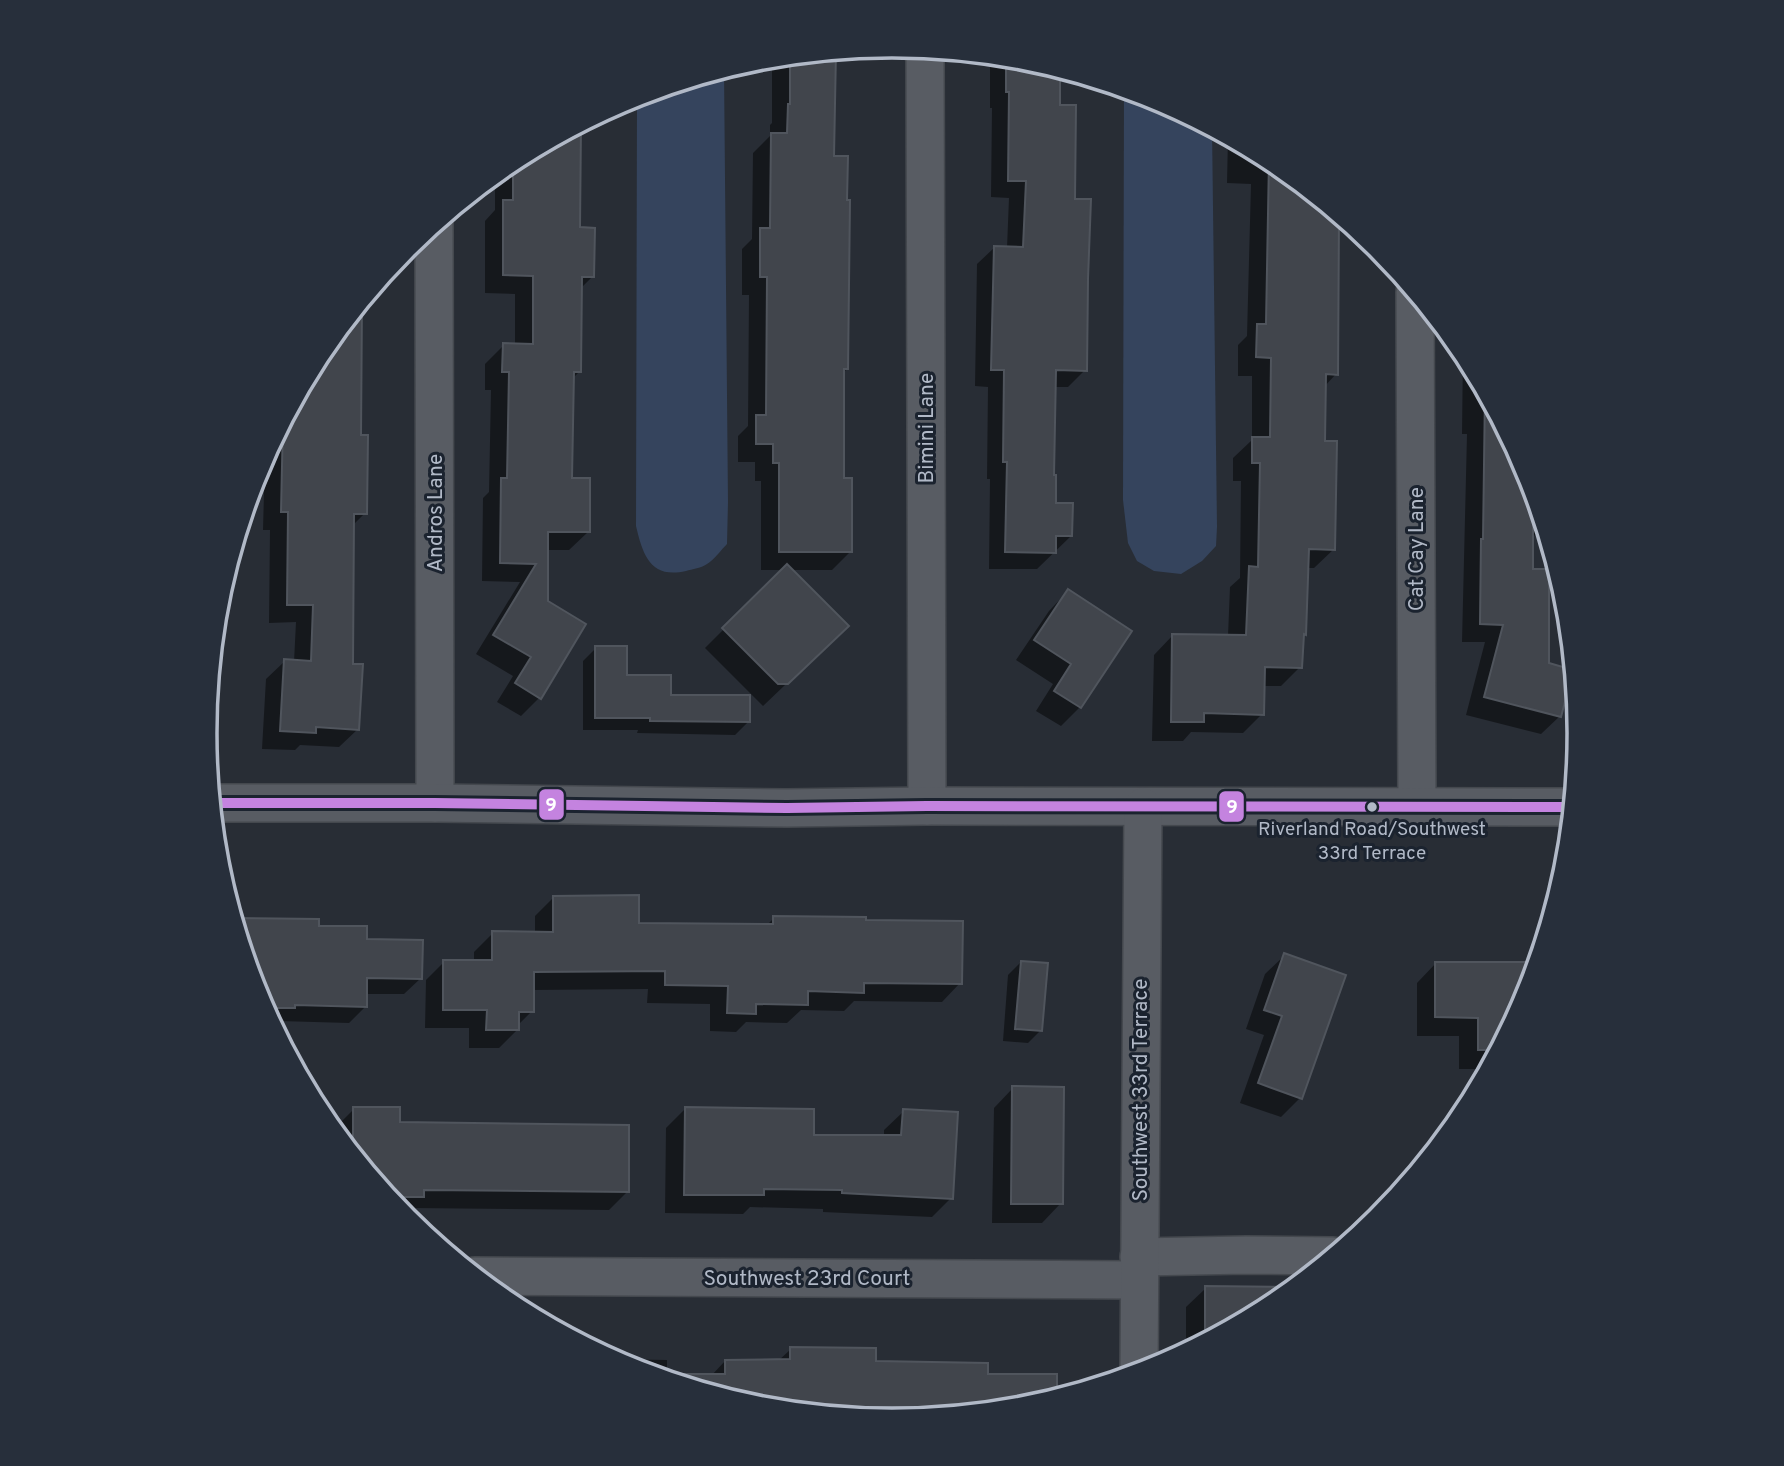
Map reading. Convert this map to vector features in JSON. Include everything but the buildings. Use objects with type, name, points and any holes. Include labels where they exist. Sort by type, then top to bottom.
[{"type":"street","name":"Bimini Lane","points":[[925,59],[927,806]]},
{"type":"street","name":"Andros Lane","points":[[434,238],[435,803]]},
{"type":"street","name":"Cat Cay Lane","points":[[1415,306],[1416,807]]},
{"type":"street","points":[[221,803],[787,808],[1563,807]]},
{"type":"street","name":"Southwest 33rd Terrace","points":[[1139,1361],[1143,807]]},
{"type":"street","name":"Southwest 23rd Court","points":[[491,1276],[1139,1268],[1247,1255],[1319,1256]]},
{"type":"water","points":[[724,79],[727,544],[712,560],[702,566],[674,573],[664,572],[650,563],[636,526],[637,108]]},
{"type":"water","points":[[1124,99],[1212,138],[1216,546],[1202,561],[1181,574],[1154,571],[1137,561],[1128,543],[1123,500]]},
{"type":"transit line","name":"9","points":[[221,803],[787,808],[1563,807]]},
{"type":"place","name":"Riverland Road/Southwest 33rd Terrace","points":[[1372,807]]}]
